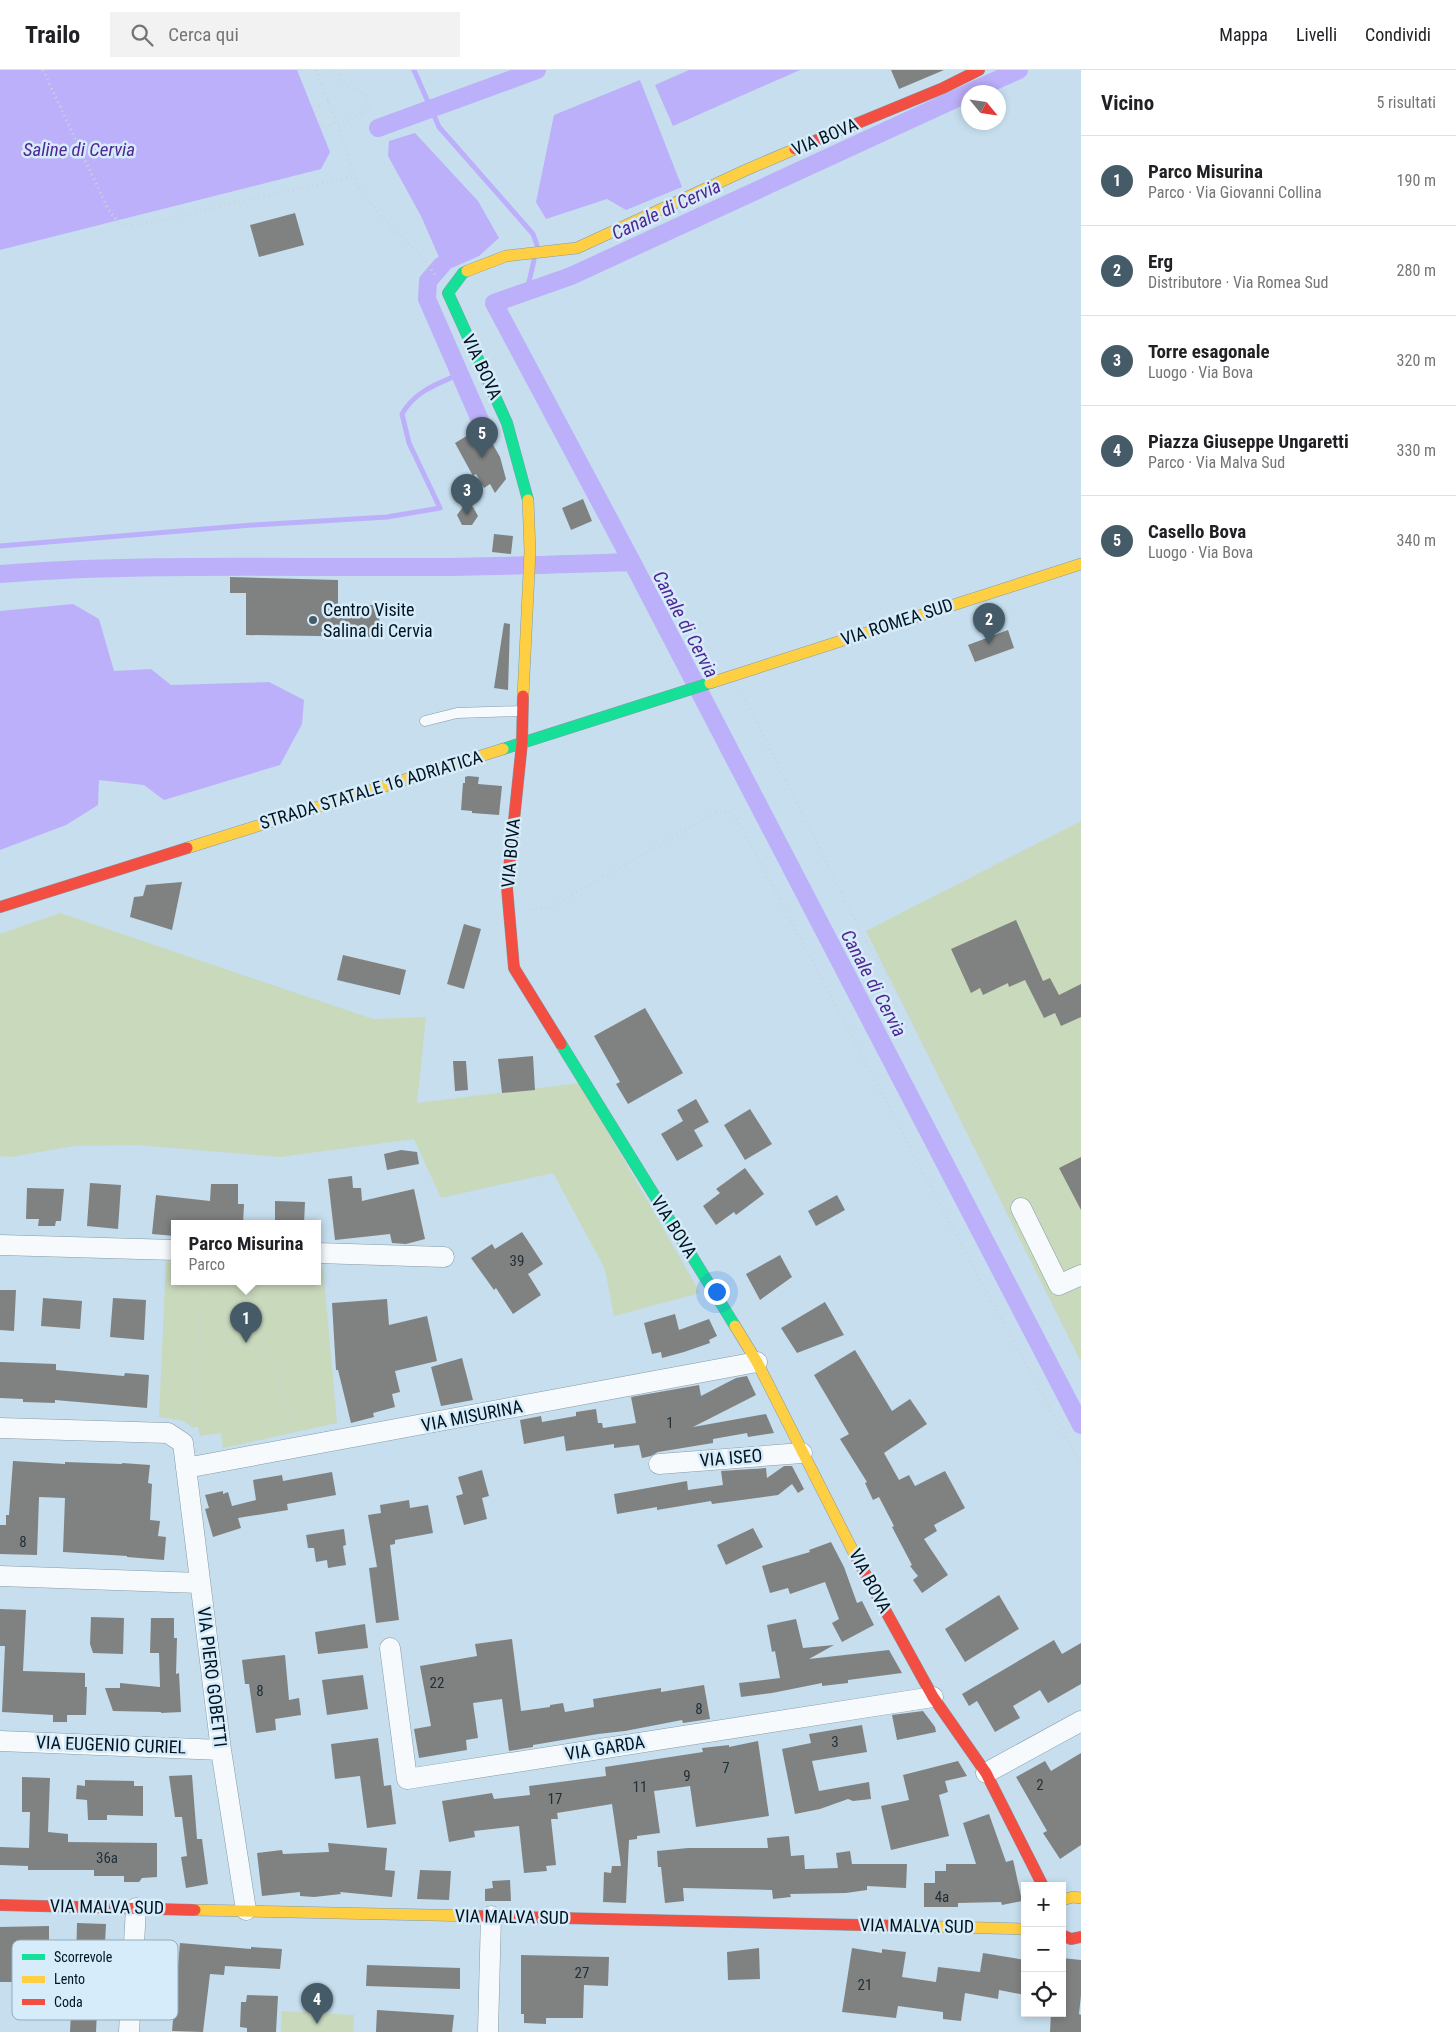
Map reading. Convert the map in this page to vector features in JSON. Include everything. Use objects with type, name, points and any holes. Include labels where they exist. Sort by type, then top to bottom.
[{"type":"street","name":"VIA BOVA","points":[[979,70],[943,88],[746,170],[576,248],[506,256],[463,273],[448,293],[507,422],[528,505],[530,574],[526,610],[522,743],[507,888],[514,968],[757,1362],[867,1578],[933,1697],[986,1773],[1039,1878]]},
{"type":"street","name":"VIA ROMEA SUD","points":[[741,672],[1081,564]]},
{"type":"street","name":"STRADA STATALE 16 ADRIATICA","points":[[0,907],[741,672]]},
{"type":"street","points":[[1013,1205],[1059,1286],[1081,1275]]},
{"type":"street","points":[[0,1245],[171,1250]]},
{"type":"street","points":[[321,1254],[444,1256]]},
{"type":"street","name":"VIA MISURINA","points":[[186,1468],[757,1362]]},
{"type":"street","points":[[0,1428],[168,1433],[183,1443]]},
{"type":"street","name":"VIA PIERO GOBETTI","points":[[183,1443],[221,1750],[246,1910]]},
{"type":"street","name":"VIA ISEO","points":[[659,1464],[802,1452]]},
{"type":"street","points":[[0,1576],[200,1583]]},
{"type":"street","name":"VIA GARDA","points":[[390,1648],[407,1779],[933,1697]]},
{"type":"street","points":[[986,1773],[1081,1721]]},
{"type":"street","name":"VIA EUGENIO CURIEL","points":[[0,1741],[221,1750]]},
{"type":"street","name":"VIA MALVA SUD","points":[[0,1905],[1021,1928]]},
{"type":"street","points":[[134,1940],[136,1908]]},
{"type":"street","points":[[488,2032],[491,1916]]},
{"type":"street","points":[[1066,1937],[1071,1939],[1081,1937]]},
{"type":"lane","points":[[425,722],[457,713],[523,711]]},
{"type":"path","points":[[42,70],[108,209],[120,225],[139,225],[354,176]]},
{"type":"path","points":[[316,70],[337,124],[357,185],[385,221],[420,254]]},
{"type":"path","points":[[328,101],[314,107],[323,128],[337,124],[371,108],[364,94],[342,82],[336,70]]},
{"type":"path","points":[[759,666],[754,686],[743,694],[863,936],[920,1030],[1013,1205]]},
{"type":"path","points":[[526,905],[532,910],[551,907],[716,812],[728,811],[738,820],[972,1265],[1081,1464]]},
{"type":"path","points":[[183,1443],[192,1427],[201,1285]]},
{"type":"path","points":[[1053,1296],[1081,1350]]},
{"type":"path","points":[[199,1334],[265,1349],[275,1356],[295,1448]]},
{"type":"green space","points":[[1081,821],[1081,1362],[866,931]]},
{"type":"green space","points":[[60,913],[373,1019],[426,1017],[417,1103],[580,1083],[700,1293],[614,1316],[605,1269],[553,1173],[441,1198],[414,1139],[280,1157],[137,1145],[74,1146],[11,1157],[0,1156],[0,934]]},
{"type":"green space","points":[[166,1262],[171,1262],[171,1285],[321,1285],[321,1268],[323,1268],[337,1423],[223,1448],[221,1433],[200,1436],[198,1427],[192,1427],[184,1421],[159,1417]]},
{"type":"green space","points":[[282,2011],[354,2015],[353,2032],[281,2032]]},
{"type":"water","name":"Saline di Cervia","points":[[0,70],[297,70],[330,152],[321,169],[0,250]]},
{"type":"water","points":[[689,70],[800,70],[673,126],[655,85]]},
{"type":"water","points":[[640,80],[682,187],[626,210],[607,199],[546,219],[536,202],[554,115]]},
{"type":"water","points":[[415,133],[478,201],[499,238],[479,256],[445,271],[421,216],[388,156],[389,141]]},
{"type":"water","points":[[73,604],[99,619],[114,671],[151,669],[171,685],[269,682],[304,700],[302,724],[280,765],[164,800],[144,785],[99,780],[98,805],[66,825],[0,850],[0,611]]},
{"type":"building","points":[[891,70],[944,70],[899,89]]},
{"type":"building","points":[[295,213],[304,245],[259,257],[250,225]]},
{"type":"building","points":[[475,431],[479,439],[487,434],[500,457],[506,479],[495,493],[490,484],[484,488],[476,474],[473,476],[455,443]]},
{"type":"building","points":[[583,499],[592,521],[571,530],[562,508]]},
{"type":"building","points":[[463,507],[473,507],[478,516],[472,525],[462,525],[457,515]]},
{"type":"building","points":[[494,534],[513,536],[511,554],[492,552]]},
{"type":"building","name":"Centro Visite Salina di Cervia","points":[[230,577],[338,580],[338,605],[379,605],[380,637],[246,635],[246,593],[230,593]]},
{"type":"building","points":[[504,623],[510,624],[508,690],[494,688]]},
{"type":"building","points":[[1008,630],[1014,648],[975,662],[968,645]]},
{"type":"building","points":[[465,777],[479,777],[478,784],[502,786],[499,815],[472,813],[472,811],[461,810],[463,783],[465,783]]},
{"type":"building","points":[[182,882],[172,930],[130,917],[134,897],[143,896],[146,885]]},
{"type":"building","points":[[1016,920],[1043,981],[1050,978],[1059,995],[1081,984],[1081,1017],[1061,1026],[1055,1013],[1044,1018],[1025,980],[1009,987],[1008,983],[983,995],[980,988],[971,993],[951,949]]},
{"type":"building","points":[[464,924],[481,929],[464,989],[447,984]]},
{"type":"building","points":[[343,955],[406,970],[400,995],[337,980]]},
{"type":"building","points":[[645,1008],[683,1073],[628,1104],[616,1084],[620,1082],[594,1036]]},
{"type":"building","points":[[533,1056],[535,1090],[502,1093],[498,1059]]},
{"type":"building","points":[[453,1061],[466,1061],[468,1090],[455,1091]]},
{"type":"building","points":[[696,1099],[709,1122],[694,1130],[703,1146],[677,1161],[661,1134],[683,1121],[677,1110]]},
{"type":"building","points":[[750,1109],[772,1144],[745,1160],[724,1125]]},
{"type":"building","points":[[401,1150],[417,1152],[419,1164],[387,1170],[384,1154]]},
{"type":"building","points":[[1081,1157],[1081,1210],[1059,1168]]},
{"type":"building","points":[[745,1168],[764,1194],[736,1215],[734,1212],[716,1225],[703,1206],[720,1193],[716,1189]]},
{"type":"building","points":[[352,1176],[353,1188],[361,1188],[362,1201],[414,1189],[425,1239],[406,1244],[392,1243],[390,1234],[335,1240],[328,1179]]},
{"type":"building","points":[[90,1183],[121,1185],[118,1229],[87,1226]]},
{"type":"building","points":[[211,1184],[238,1184],[238,1204],[244,1204],[243,1220],[171,1220],[171,1236],[152,1234],[156,1195],[210,1201]]},
{"type":"building","points":[[27,1188],[64,1189],[61,1221],[56,1221],[55,1226],[38,1226],[39,1219],[26,1219]]},
{"type":"building","points":[[837,1195],[845,1210],[816,1226],[808,1211]]},
{"type":"building","points":[[275,1201],[305,1202],[304,1220],[275,1220]]},
{"type":"building","points":[[522,1232],[543,1264],[528,1274],[541,1295],[513,1314],[496,1288],[494,1290],[471,1258],[492,1244],[495,1249]]},
{"type":"building","points":[[780,1255],[792,1277],[760,1300],[746,1274]]},
{"type":"building","points":[[0,1290],[16,1290],[14,1331],[0,1330]]},
{"type":"building","points":[[43,1298],[82,1301],[80,1329],[41,1326]]},
{"type":"building","points":[[113,1298],[146,1300],[144,1340],[110,1337]]},
{"type":"building","points":[[387,1299],[389,1325],[427,1316],[437,1361],[395,1371],[400,1392],[392,1394],[395,1407],[373,1413],[374,1417],[351,1423],[338,1370],[336,1370],[332,1303]]},
{"type":"building","points":[[825,1302],[844,1335],[797,1353],[781,1328]]},
{"type":"building","points":[[675,1314],[679,1330],[709,1319],[717,1336],[709,1340],[710,1343],[684,1352],[662,1358],[661,1352],[652,1354],[644,1323]]},
{"type":"building","points":[[855,1350],[892,1411],[910,1399],[927,1424],[884,1453],[899,1480],[909,1475],[915,1486],[945,1471],[965,1508],[934,1525],[937,1531],[924,1539],[948,1575],[922,1593],[913,1580],[918,1576],[910,1566],[912,1565],[879,1497],[873,1500],[865,1483],[867,1482],[840,1439],[849,1434],[814,1375]]},
{"type":"building","points":[[462,1358],[473,1400],[441,1406],[431,1367]]},
{"type":"building","points":[[0,1362],[56,1364],[56,1370],[124,1376],[125,1373],[149,1375],[147,1408],[55,1400],[55,1403],[23,1402],[23,1399],[0,1398]]},
{"type":"building","points":[[747,1376],[756,1395],[693,1427],[766,1414],[774,1433],[748,1437],[747,1433],[713,1439],[713,1443],[658,1452],[642,1458],[639,1445],[614,1448],[614,1444],[566,1451],[564,1436],[524,1444],[520,1420],[541,1416],[542,1422],[576,1416],[576,1412],[596,1409],[598,1423],[602,1423],[603,1428],[636,1423],[631,1397],[699,1385],[701,1396],[736,1378]]},
{"type":"building","points":[[13,1461],[150,1465],[148,1483],[152,1484],[150,1520],[160,1521],[158,1536],[166,1537],[164,1560],[63,1552],[65,1498],[39,1497],[37,1555],[0,1554],[0,1525],[6,1525],[6,1515],[9,1515]]},
{"type":"building","points":[[784,1466],[792,1466],[804,1489],[798,1493],[792,1484],[778,1495],[712,1504],[711,1501],[657,1510],[657,1507],[617,1514],[614,1494],[687,1481],[688,1490],[723,1485],[721,1471],[766,1468],[767,1478]]},
{"type":"building","points":[[482,1470],[489,1496],[482,1498],[487,1519],[464,1525],[456,1496],[463,1494],[458,1477]]},
{"type":"building","points":[[332,1472],[336,1495],[287,1504],[288,1510],[238,1518],[241,1528],[213,1537],[205,1509],[209,1508],[205,1495],[223,1491],[223,1494],[228,1492],[232,1506],[256,1500],[253,1480],[282,1475],[283,1481]]},
{"type":"building","points":[[409,1500],[410,1508],[428,1505],[433,1533],[395,1540],[395,1544],[390,1545],[399,1620],[376,1623],[369,1568],[377,1567],[368,1515],[381,1513],[380,1505]]},
{"type":"building","points":[[753,1528],[763,1547],[726,1565],[717,1545]]},
{"type":"building","points":[[344,1529],[346,1545],[343,1546],[346,1565],[328,1568],[327,1560],[316,1562],[314,1548],[308,1548],[306,1535]]},
{"type":"building","points":[[831,1542],[844,1567],[857,1603],[862,1601],[874,1625],[842,1642],[832,1623],[839,1619],[825,1582],[790,1594],[788,1588],[770,1593],[762,1566],[810,1552],[809,1550]]},
{"type":"building","points":[[999,1595],[1019,1629],[965,1662],[945,1629]]},
{"type":"building","points":[[0,1609],[26,1610],[23,1671],[85,1673],[85,1687],[87,1687],[86,1715],[67,1715],[67,1722],[53,1722],[53,1715],[2,1712],[5,1646],[0,1646]]},
{"type":"building","points":[[91,1617],[124,1618],[123,1654],[93,1653],[90,1644]]},
{"type":"building","points":[[151,1618],[174,1618],[174,1638],[177,1638],[176,1674],[179,1673],[181,1712],[113,1711],[105,1688],[120,1688],[120,1683],[160,1687],[159,1653],[150,1653]]},
{"type":"building","points":[[796,1619],[803,1648],[834,1645],[809,1659],[889,1650],[902,1673],[848,1680],[848,1683],[822,1686],[822,1683],[741,1697],[739,1683],[780,1678],[775,1651],[772,1652],[767,1625]]},
{"type":"building","points":[[365,1624],[368,1648],[318,1654],[315,1632]]},
{"type":"building","points":[[512,1639],[521,1711],[563,1703],[565,1712],[594,1707],[593,1699],[661,1688],[661,1692],[704,1685],[710,1719],[683,1723],[682,1720],[533,1745],[533,1747],[509,1751],[502,1699],[473,1703],[478,1738],[466,1740],[467,1750],[419,1758],[414,1729],[431,1726],[420,1666],[477,1656],[475,1644]]},
{"type":"building","points":[[1054,1640],[1062,1654],[1081,1643],[1081,1684],[1048,1703],[1040,1690],[1013,1706],[1020,1718],[995,1732],[977,1701],[969,1706],[962,1694]]},
{"type":"building","points":[[285,1655],[289,1700],[299,1698],[301,1715],[275,1719],[276,1730],[256,1733],[249,1684],[245,1684],[242,1660]]},
{"type":"building","points":[[363,1675],[368,1709],[327,1715],[322,1680]]},
{"type":"building","points":[[923,1711],[935,1727],[936,1732],[897,1740],[892,1715]]},
{"type":"building","points":[[862,1725],[867,1752],[812,1761],[819,1791],[869,1782],[871,1799],[853,1801],[848,1799],[820,1809],[795,1814],[782,1749],[811,1743],[809,1734]]},
{"type":"building","points":[[378,1738],[384,1786],[391,1785],[396,1824],[367,1828],[360,1776],[335,1779],[331,1744]]},
{"type":"building","points":[[758,1741],[769,1816],[696,1827],[690,1786],[654,1791],[660,1833],[637,1836],[637,1839],[629,1840],[626,1903],[603,1902],[604,1872],[611,1873],[612,1866],[621,1866],[612,1804],[557,1813],[558,1819],[551,1819],[556,1865],[546,1866],[547,1871],[524,1873],[519,1826],[474,1831],[475,1837],[449,1842],[442,1801],[492,1793],[494,1799],[530,1795],[529,1786],[606,1776],[605,1767],[703,1752],[702,1748],[729,1745],[729,1747]]},
{"type":"building","points":[[1081,1753],[1081,1845],[1060,1859],[1043,1833],[1047,1831],[1016,1777],[1045,1761],[1051,1771]]},
{"type":"building","points":[[958,1761],[967,1776],[945,1781],[948,1792],[939,1795],[949,1836],[891,1850],[881,1806],[909,1800],[903,1775]]},
{"type":"building","points":[[192,1775],[197,1839],[202,1839],[208,1884],[186,1888],[181,1857],[187,1856],[182,1817],[175,1817],[169,1776]]},
{"type":"building","points":[[22,1777],[50,1778],[48,1832],[68,1834],[68,1842],[157,1843],[157,1877],[142,1878],[139,1882],[124,1882],[124,1876],[94,1876],[94,1870],[28,1870],[28,1866],[0,1865],[0,1847],[29,1848],[30,1812],[22,1812]]},
{"type":"building","points":[[85,1780],[134,1781],[134,1786],[143,1786],[143,1816],[107,1815],[107,1820],[88,1820],[87,1800],[76,1799],[77,1785],[85,1786]]},
{"type":"building","points":[[989,1814],[1006,1862],[1013,1860],[1021,1901],[1002,1905],[1001,1902],[958,1903],[958,1907],[924,1907],[924,1883],[935,1883],[935,1871],[946,1871],[946,1864],[976,1864],[963,1823]]},
{"type":"building","points":[[789,1836],[791,1856],[804,1855],[805,1869],[838,1868],[836,1853],[850,1851],[852,1864],[907,1864],[906,1888],[867,1886],[867,1890],[846,1893],[790,1894],[791,1897],[773,1899],[772,1890],[683,1888],[684,1901],[665,1903],[661,1867],[658,1867],[657,1851],[688,1848],[768,1848],[767,1838]]},
{"type":"building","points":[[328,1843],[387,1848],[385,1870],[395,1871],[392,1897],[340,1892],[341,1894],[314,1897],[300,1896],[300,1892],[262,1896],[257,1853],[282,1850],[283,1854],[329,1852]]},
{"type":"building","points":[[420,1870],[451,1871],[449,1900],[417,1899]]},
{"type":"building","points":[[510,1880],[511,1901],[485,1901],[485,1889],[493,1888],[492,1881]]},
{"type":"building","points":[[77,1923],[106,1924],[105,1940],[77,1940]]},
{"type":"building","points":[[49,1926],[49,1940],[12,1940],[12,1982],[0,1982],[0,1927]]},
{"type":"building","points":[[180,1943],[251,1949],[251,1947],[282,1949],[280,1969],[225,1966],[224,1975],[210,1974],[203,2032],[172,2031],[173,2020],[178,2020]]},
{"type":"building","points":[[759,1948],[760,1979],[728,1980],[727,1952]]},
{"type":"building","points":[[852,1948],[882,1953],[882,1949],[906,1952],[902,1977],[936,1982],[938,1967],[980,1972],[983,1953],[1021,1959],[1021,1994],[999,1990],[998,1999],[965,1993],[961,2021],[943,2019],[943,2012],[898,2006],[896,2018],[842,2012]]},
{"type":"building","points":[[521,1955],[609,1957],[608,1986],[584,1985],[583,2018],[546,2018],[546,2024],[524,2023],[524,2014],[521,2014]]},
{"type":"building","points":[[1066,1958],[1081,1960],[1079,2014],[1081,2015],[1081,2032],[1050,2032],[1051,2017],[1066,2017]]},
{"type":"building","points":[[367,1965],[460,1968],[460,1989],[366,1986]]},
{"type":"building","points":[[247,1995],[278,1996],[276,2032],[247,2032],[247,2028],[240,2027],[241,2002],[246,2002]]},
{"type":"building","points":[[377,2010],[454,2015],[452,2032],[376,2032]]},
{"type":"building","points":[[71,2020],[97,2020],[96,2032],[70,2032]]},
{"type":"waterway","points":[[414,70],[439,127],[533,234],[537,245]]},
{"type":"waterway","points":[[378,128],[537,70]]},
{"type":"waterway","name":"Canale di Cervia","points":[[986,85],[1019,70]]},
{"type":"waterway","name":"Canale di Cervia","points":[[961,96],[571,276],[494,303],[632,562],[1081,1425]]},
{"type":"waterway","points":[[527,291],[534,260]]},
{"type":"waterway","points":[[442,265],[428,281],[427,299],[480,420]]},
{"type":"waterway","points":[[0,546],[252,525],[387,517],[440,508],[409,443],[402,414],[413,399],[427,389],[460,374]]},
{"type":"waterway","points":[[0,574],[106,568],[450,567],[632,562]]},
{"type":"traffic: fast","points":[[467,271],[463,273],[448,293],[507,423],[528,500]]},
{"type":"traffic: fast","points":[[503,749],[710,683]]},
{"type":"traffic: fast","points":[[561,1044],[735,1326]]},
{"type":"traffic: slow","points":[[467,271],[506,256],[577,248],[795,149]]},
{"type":"traffic: slow","points":[[523,696],[530,551],[528,500]]},
{"type":"traffic: slow","points":[[710,683],[1081,564]]},
{"type":"traffic: slow","points":[[187,848],[503,749]]},
{"type":"traffic: slow","points":[[735,1326],[757,1362],[857,1559]]},
{"type":"traffic: slow","points":[[1066,1899],[1081,1898]]},
{"type":"traffic: slow","points":[[195,1910],[476,1916]]},
{"type":"traffic: slow","points":[[907,1926],[1021,1929]]},
{"type":"traffic: jam","points":[[795,149],[943,88],[979,70]]},
{"type":"traffic: jam","points":[[523,696],[522,743],[507,888],[514,968],[561,1044]]},
{"type":"traffic: jam","points":[[0,907],[187,848]]},
{"type":"traffic: jam","points":[[857,1559],[933,1697],[986,1773],[1041,1882]]},
{"type":"traffic: jam","points":[[0,1905],[195,1910]]},
{"type":"traffic: jam","points":[[476,1916],[907,1926]]},
{"type":"traffic: jam","points":[[1066,1937],[1071,1939],[1081,1937]]},
{"type":"place","name":"Casello Bova","points":[[482,458]]},
{"type":"place","name":"Torre esagonale","points":[[467,515]]},
{"type":"place","name":"Centro Visite Salina di Cervia","points":[[313,620]]},
{"type":"place","name":"Erg","points":[[989,644]]},
{"type":"place","name":"Parco Misurina","points":[[246,1343]]},
{"type":"place","name":"Piazza Giuseppe Ungaretti","points":[[317,2024]]}]
